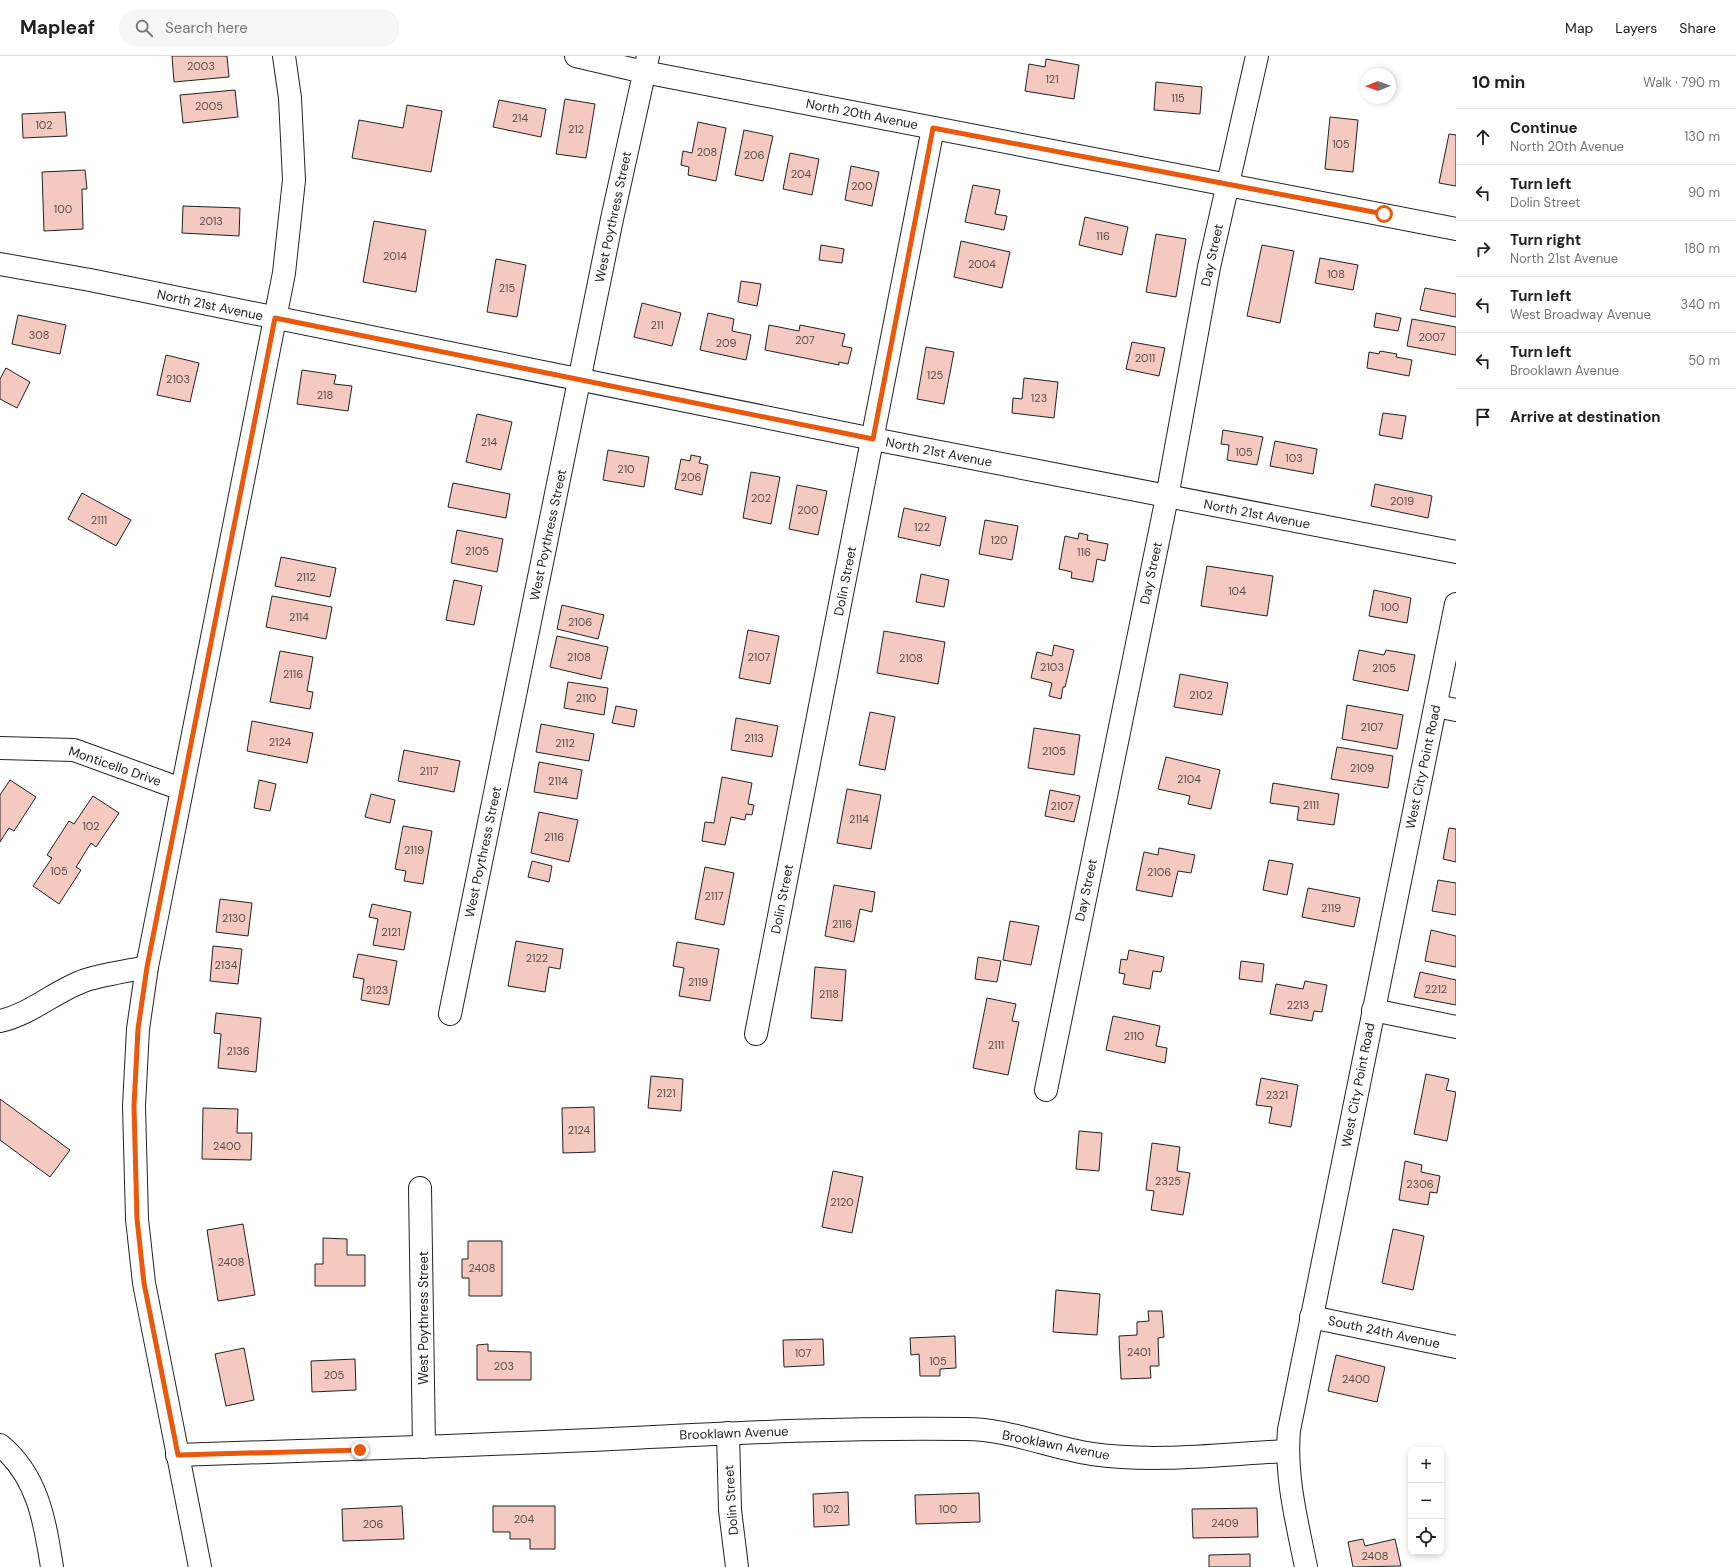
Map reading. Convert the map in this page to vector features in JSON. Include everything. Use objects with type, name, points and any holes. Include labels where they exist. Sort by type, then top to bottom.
[{"type":"street","points":[[200,1567],[144,1283],[137,1219],[134,1106],[138,1029],[147,967],[181,789],[285,266],[294,180],[290,98],[284,56]]},
{"type":"street","name":"North 20th Avenue","points":[[576,56],[646,64],[933,128],[1456,229]]},
{"type":"street","name":"Day Street","points":[[1046,1090],[1167,497],[1209,267],[1257,56]]},
{"type":"street","name":"West Poythress Street","points":[[450,1014],[579,381],[646,64]]},
{"type":"street","name":"Dolin Street","points":[[756,1034],[933,128]]},
{"type":"street","name":"North 21st Avenue","points":[[0,264],[90,280],[579,381],[1167,497],[1456,552]]},
{"type":"street","name":"West City Point Road","points":[[1306,1567],[1291,1490],[1288,1451],[1289,1430],[1373,1010],[1446,708],[1456,604]]},
{"type":"street","name":"Monticello Drive","points":[[0,748],[63,748],[74,750],[181,789]]},
{"type":"street","points":[[0,1021],[15,1018],[86,980],[147,967]]},
{"type":"street","points":[[1373,1010],[1456,1027]]},
{"type":"street","name":"West Poythress Street","points":[[420,1188],[424,1447]]},
{"type":"street","name":"South 24th Avenue","points":[[1311,1317],[1456,1347]]},
{"type":"street","name":"Brooklawn Avenue","points":[[178,1455],[424,1447],[728,1433],[847,1429],[971,1428],[1027,1438],[1088,1454],[1115,1456],[1149,1458],[1288,1451]]},
{"type":"street","name":"Dolin Street","points":[[728,1433],[730,1510],[737,1567]]},
{"type":"street","points":[[0,1445],[22,1469],[36,1493],[45,1518],[52,1567]]},
{"type":"building","points":[[172,56],[227,56],[229,77],[174,82]]},
{"type":"building","points":[[1046,59],[1079,65],[1074,99],[1025,91],[1029,64],[1045,67]]},
{"type":"building","points":[[1156,82],[1202,87],[1200,114],[1154,110]]},
{"type":"building","points":[[235,90],[238,117],[183,123],[180,95]]},
{"type":"building","points":[[565,99],[595,104],[586,158],[556,154]]},
{"type":"building","points":[[499,100],[546,109],[541,137],[493,127]]},
{"type":"building","points":[[407,105],[442,111],[431,172],[352,158],[359,120],[403,128]]},
{"type":"building","points":[[65,112],[67,136],[23,138],[22,114]]},
{"type":"building","points":[[1330,117],[1358,120],[1353,172],[1325,169]]},
{"type":"building","points":[[698,122],[726,128],[716,181],[688,175],[689,167],[681,165],[683,151],[692,153]]},
{"type":"building","points":[[744,130],[773,136],[763,181],[735,175]]},
{"type":"building","points":[[1449,134],[1456,135],[1456,186],[1439,183]]},
{"type":"building","points":[[790,153],[819,159],[812,195],[783,189]]},
{"type":"building","points":[[851,166],[879,172],[872,206],[845,200]]},
{"type":"building","points":[[85,170],[87,189],[82,189],[83,229],[44,231],[42,172]]},
{"type":"building","points":[[973,185],[1000,190],[995,214],[1007,216],[1004,230],[965,222]]},
{"type":"building","points":[[183,206],[240,208],[239,236],[182,233]]},
{"type":"building","points":[[1085,217],[1128,227],[1122,255],[1079,245]]},
{"type":"building","points":[[374,221],[426,230],[416,292],[363,282]]},
{"type":"building","points":[[1156,234],[1186,239],[1176,297],[1146,292]]},
{"type":"building","points":[[961,241],[1010,252],[1002,288],[954,277]]},
{"type":"building","points":[[821,245],[844,249],[842,263],[819,260]]},
{"type":"building","points":[[1262,245],[1294,251],[1280,323],[1247,316]]},
{"type":"building","points":[[1320,258],[1358,265],[1353,290],[1315,283]]},
{"type":"building","points":[[496,259],[526,265],[517,317],[487,312]]},
{"type":"building","points":[[741,281],[761,284],[757,306],[738,302]]},
{"type":"building","points":[[1425,288],[1456,294],[1456,317],[1420,310]]},
{"type":"building","points":[[642,303],[681,313],[672,346],[634,337]]},
{"type":"building","points":[[708,313],[734,319],[732,331],[751,335],[746,360],[700,350]]},
{"type":"building","points":[[1376,313],[1401,318],[1398,331],[1374,327]]},
{"type":"building","points":[[18,315],[66,325],[60,354],[12,344]]},
{"type":"building","points":[[1412,319],[1456,327],[1456,355],[1407,346]]},
{"type":"building","points":[[769,325],[799,331],[800,325],[845,334],[842,346],[852,348],[848,364],[839,362],[839,365],[765,350]]},
{"type":"building","points":[[1132,342],[1165,348],[1159,376],[1126,369]]},
{"type":"building","points":[[926,347],[954,352],[944,404],[917,399]]},
{"type":"building","points":[[1380,351],[1397,354],[1396,357],[1412,360],[1409,376],[1367,368],[1369,352],[1379,354]]},
{"type":"building","points":[[166,355],[199,363],[190,402],[157,395]]},
{"type":"building","points":[[6,368],[30,382],[17,408],[0,399],[0,379]]},
{"type":"building","points":[[302,370],[336,375],[334,384],[352,386],[348,411],[297,404]]},
{"type":"building","points":[[1024,378],[1058,382],[1054,418],[1012,413],[1013,398],[1022,399]]},
{"type":"building","points":[[1383,413],[1406,416],[1402,439],[1379,435]]},
{"type":"building","points":[[477,414],[512,422],[501,470],[466,462]]},
{"type":"building","points":[[1223,430],[1263,437],[1257,465],[1227,460],[1229,445],[1221,444]]},
{"type":"building","points":[[1275,441],[1317,449],[1313,474],[1270,466]]},
{"type":"building","points":[[608,450],[649,457],[644,487],[603,480]]},
{"type":"building","points":[[691,455],[701,457],[699,463],[708,465],[702,495],[675,489],[681,459],[690,461]]},
{"type":"building","points":[[751,472],[780,477],[771,524],[743,518]]},
{"type":"building","points":[[453,483],[510,494],[506,518],[448,507]]},
{"type":"building","points":[[1375,484],[1432,496],[1428,518],[1371,506]]},
{"type":"building","points":[[797,485],[827,491],[818,535],[789,529]]},
{"type":"building","points":[[82,493],[131,520],[116,546],[68,519]]},
{"type":"building","points":[[904,508],[946,517],[940,546],[898,537]]},
{"type":"building","points":[[985,520],[1018,526],[1012,560],[979,554]]},
{"type":"building","points":[[457,530],[503,539],[497,572],[451,563]]},
{"type":"building","points":[[1079,533],[1088,535],[1087,540],[1108,544],[1105,561],[1097,559],[1093,582],[1071,578],[1072,572],[1059,569],[1065,536],[1078,539]]},
{"type":"building","points":[[281,557],[336,568],[330,597],[275,586]]},
{"type":"building","points":[[1207,566],[1273,576],[1267,616],[1201,606]]},
{"type":"building","points":[[921,574],[949,580],[944,607],[916,602]]},
{"type":"building","points":[[454,580],[482,586],[474,625],[446,620]]},
{"type":"building","points":[[1374,590],[1411,598],[1407,623],[1369,616]]},
{"type":"building","points":[[272,596],[332,607],[326,639],[266,627]]},
{"type":"building","points":[[562,605],[604,615],[598,639],[557,629]]},
{"type":"building","points":[[748,630],[779,636],[770,684],[739,678]]},
{"type":"building","points":[[884,631],[945,642],[938,684],[877,673]]},
{"type":"building","points":[[557,636],[608,647],[601,679],[550,667]]},
{"type":"building","points":[[1054,645],[1074,650],[1061,699],[1049,696],[1052,683],[1031,678],[1037,652],[1052,656]]},
{"type":"building","points":[[1359,650],[1384,655],[1386,650],[1415,655],[1408,691],[1353,680]]},
{"type":"building","points":[[280,651],[313,657],[307,691],[313,692],[310,709],[270,702]]},
{"type":"building","points":[[1180,674],[1228,683],[1222,715],[1174,707]]},
{"type":"building","points":[[568,682],[608,688],[604,715],[564,708]]},
{"type":"building","points":[[1347,705],[1403,715],[1397,749],[1342,739]]},
{"type":"building","points":[[616,706],[637,710],[634,727],[612,723]]},
{"type":"building","points":[[870,712],[895,717],[885,770],[859,765]]},
{"type":"building","points":[[736,718],[778,726],[772,757],[731,750]]},
{"type":"building","points":[[252,721],[313,733],[307,763],[247,751]]},
{"type":"building","points":[[541,724],[594,734],[589,761],[536,752]]},
{"type":"building","points":[[1034,728],[1080,735],[1074,775],[1028,768]]},
{"type":"building","points":[[1337,747],[1393,756],[1388,788],[1331,779]]},
{"type":"building","points":[[404,750],[460,761],[454,792],[398,781]]},
{"type":"building","points":[[1166,757],[1220,770],[1211,809],[1188,804],[1190,796],[1158,789]]},
{"type":"building","points":[[539,762],[582,770],[577,799],[534,792]]},
{"type":"building","points":[[722,777],[752,783],[748,804],[754,805],[752,815],[746,814],[745,820],[731,817],[725,845],[702,841],[705,822],[714,823]]},
{"type":"building","points":[[10,780],[36,797],[14,831],[9,828],[0,842],[0,795]]},
{"type":"building","points":[[259,780],[276,784],[270,811],[254,808]]},
{"type":"building","points":[[1273,783],[1339,794],[1334,825],[1297,820],[1299,807],[1270,803]]},
{"type":"building","points":[[847,789],[881,795],[871,849],[837,843]]},
{"type":"building","points":[[1050,790],[1080,796],[1074,822],[1045,816]]},
{"type":"building","points":[[371,794],[395,800],[390,823],[365,817]]},
{"type":"building","points":[[93,796],[119,813],[96,847],[91,843],[76,867],[81,870],[59,904],[33,886],[52,858],[47,855],[69,821],[74,824]]},
{"type":"building","points":[[539,812],[578,820],[569,862],[531,853]]},
{"type":"building","points":[[403,826],[432,831],[423,884],[404,881],[406,871],[395,869]]},
{"type":"building","points":[[1449,828],[1456,829],[1456,862],[1443,859]]},
{"type":"building","points":[[1159,848],[1195,855],[1191,873],[1178,871],[1172,897],[1136,890],[1144,852],[1158,855]]},
{"type":"building","points":[[1269,860],[1293,864],[1287,895],[1263,890]]},
{"type":"building","points":[[532,861],[552,866],[549,882],[528,877]]},
{"type":"building","points":[[705,867],[734,873],[724,925],[695,919]]},
{"type":"building","points":[[1438,880],[1456,883],[1456,915],[1432,911]]},
{"type":"building","points":[[834,885],[875,892],[872,912],[860,909],[854,942],[825,936]]},
{"type":"building","points":[[1308,888],[1360,898],[1354,927],[1302,917]]},
{"type":"building","points":[[220,899],[252,903],[248,936],[216,932]]},
{"type":"building","points":[[372,904],[411,912],[404,950],[373,945],[378,919],[369,917]]},
{"type":"building","points":[[1010,921],[1039,926],[1031,965],[1003,960]]},
{"type":"building","points":[[1431,930],[1456,936],[1456,967],[1425,961]]},
{"type":"building","points":[[516,941],[563,949],[560,969],[549,967],[545,992],[508,986]]},
{"type":"building","points":[[677,942],[719,949],[710,1001],[679,996],[684,968],[673,966]]},
{"type":"building","points":[[213,946],[242,949],[238,984],[210,981]]},
{"type":"building","points":[[1129,950],[1164,957],[1161,972],[1153,971],[1150,989],[1123,984],[1125,974],[1119,973],[1121,959],[1127,960]]},
{"type":"building","points":[[358,954],[397,961],[389,1005],[361,1000],[364,979],[353,977]]},
{"type":"building","points":[[978,957],[1001,961],[997,982],[975,979]]},
{"type":"building","points":[[1241,961],[1264,964],[1262,982],[1239,979]]},
{"type":"building","points":[[815,967],[846,970],[842,1021],[811,1018]]},
{"type":"building","points":[[1420,972],[1456,980],[1456,1005],[1414,997]]},
{"type":"building","points":[[1305,981],[1327,985],[1322,1012],[1314,1011],[1312,1021],[1270,1014],[1276,984],[1303,989]]},
{"type":"building","points":[[987,998],[1016,1004],[1012,1021],[1019,1022],[1008,1075],[973,1068]]},
{"type":"building","points":[[216,1013],[261,1018],[256,1072],[218,1068],[221,1034],[214,1033]]},
{"type":"building","points":[[1113,1016],[1160,1026],[1156,1046],[1167,1048],[1165,1063],[1106,1050]]},
{"type":"building","points":[[1426,1074],[1449,1079],[1446,1090],[1456,1092],[1447,1141],[1414,1134]]},
{"type":"building","points":[[651,1076],[683,1079],[681,1111],[648,1108]]},
{"type":"building","points":[[1261,1078],[1298,1085],[1291,1127],[1269,1123],[1272,1107],[1256,1105]]},
{"type":"building","points":[[0,1099],[70,1150],[50,1177],[0,1140]]},
{"type":"building","points":[[594,1107],[595,1152],[563,1153],[562,1108]]},
{"type":"building","points":[[203,1108],[238,1109],[237,1133],[252,1133],[251,1160],[202,1159]]},
{"type":"building","points":[[1079,1131],[1102,1133],[1099,1171],[1076,1169]]},
{"type":"building","points":[[1152,1143],[1180,1147],[1177,1171],[1190,1173],[1183,1215],[1151,1210],[1154,1191],[1146,1190]]},
{"type":"building","points":[[1405,1161],[1422,1165],[1421,1172],[1440,1176],[1437,1193],[1430,1192],[1428,1205],[1399,1200]]},
{"type":"building","points":[[833,1171],[863,1177],[852,1233],[822,1227]]},
{"type":"building","points":[[243,1224],[255,1295],[218,1301],[207,1230]]},
{"type":"building","points":[[1393,1229],[1424,1236],[1413,1290],[1382,1283]]},
{"type":"building","points":[[323,1238],[347,1239],[347,1255],[365,1255],[365,1286],[315,1286],[315,1264],[323,1264]]},
{"type":"building","points":[[468,1241],[502,1241],[502,1296],[469,1296],[469,1278],[462,1278],[462,1259],[468,1259]]},
{"type":"building","points":[[1056,1290],[1100,1294],[1097,1335],[1053,1332]]},
{"type":"building","points":[[1148,1311],[1162,1311],[1164,1337],[1158,1338],[1159,1366],[1150,1366],[1151,1378],[1121,1379],[1119,1336],[1137,1335],[1137,1322],[1149,1321]]},
{"type":"building","points":[[955,1336],[956,1368],[940,1369],[940,1376],[920,1376],[919,1354],[911,1355],[910,1338]]},
{"type":"building","points":[[823,1339],[824,1365],[784,1367],[783,1340]]},
{"type":"building","points":[[488,1344],[488,1351],[531,1352],[531,1380],[477,1380],[477,1345]]},
{"type":"building","points":[[244,1348],[254,1400],[226,1406],[215,1354]]},
{"type":"building","points":[[1336,1355],[1385,1367],[1377,1402],[1328,1391]]},
{"type":"building","points":[[355,1359],[356,1390],[312,1392],[311,1361]]},
{"type":"building","points":[[848,1492],[849,1525],[814,1527],[813,1494]]},
{"type":"building","points":[[979,1493],[980,1522],[916,1524],[915,1495]]},
{"type":"building","points":[[402,1506],[404,1539],[343,1541],[342,1509]]},
{"type":"building","points":[[493,1506],[555,1506],[555,1549],[530,1549],[530,1539],[510,1539],[510,1532],[493,1532]]},
{"type":"building","points":[[1257,1508],[1258,1537],[1193,1538],[1192,1509]]},
{"type":"building","points":[[1363,1539],[1365,1546],[1395,1539],[1401,1566],[1353,1567],[1348,1542]]},
{"type":"building","points":[[1250,1554],[1250,1567],[1209,1567],[1209,1555]]},
{"type":"route","points":[[360,1450],[178,1455],[144,1283],[137,1219],[134,1106],[138,1029],[147,967],[275,318],[579,381],[873,439],[933,128],[1384,214]]}]
